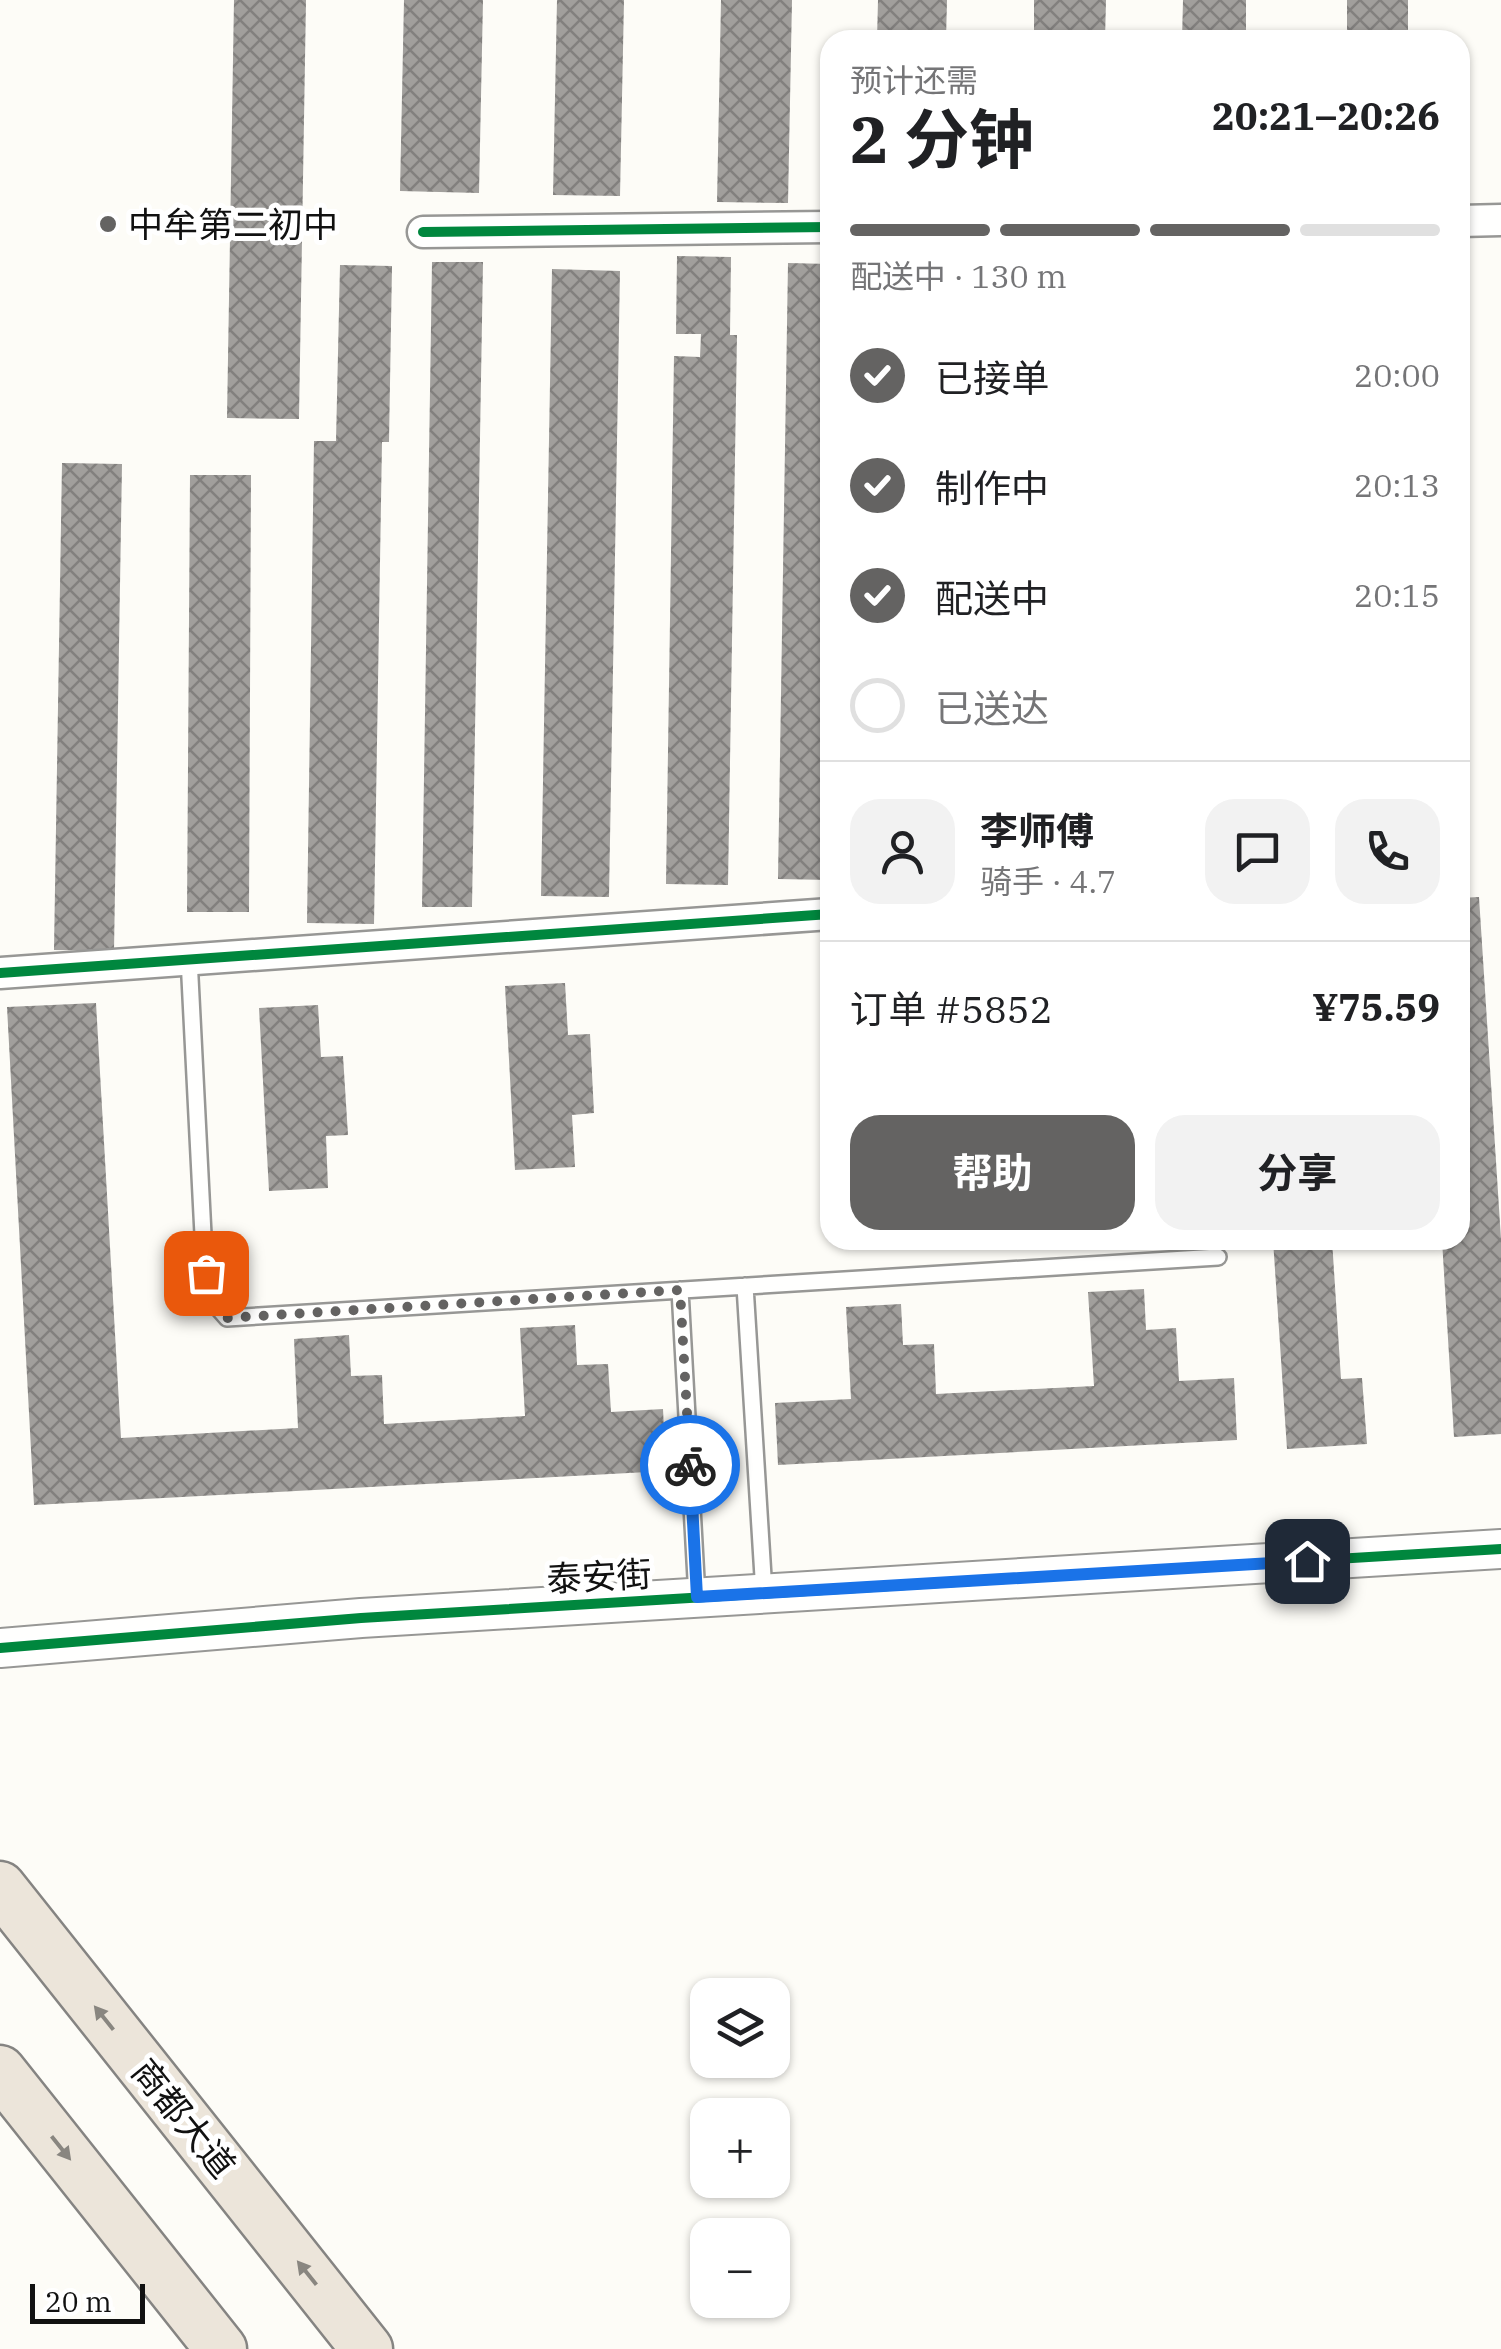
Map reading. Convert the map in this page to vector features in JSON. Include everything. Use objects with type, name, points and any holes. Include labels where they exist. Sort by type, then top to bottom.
[{"type":"highway","name":"商都大道","points":[[0,1888],[368,2349]]},
{"type":"highway","points":[[0,2071],[221,2349]]},
{"type":"street","points":[[1470,220],[1501,220]]},
{"type":"street","points":[[423,232],[820,227]]},
{"type":"street","points":[[0,973],[820,915]]},
{"type":"street","name":"泰安街","points":[[0,1648],[361,1618],[1501,1549]]},
{"type":"lane","points":[[189,958],[206,1294],[226,1318],[1218,1257]]},
{"type":"lane","points":[[745,1286],[764,1593]]},
{"type":"lane","points":[[680,1290],[697,1597]]},
{"type":"building","points":[[234,0],[306,0],[299,419],[227,418]]},
{"type":"building","points":[[404,0],[483,0],[479,193],[400,191]]},
{"type":"building","points":[[557,0],[624,0],[620,196],[553,195]]},
{"type":"building","points":[[721,0],[792,0],[788,203],[717,202]]},
{"type":"building","points":[[878,0],[947,0],[946,30],[877,30]]},
{"type":"building","points":[[1034,0],[1106,0],[1105,30],[1034,30]]},
{"type":"building","points":[[1183,0],[1246,0],[1246,30],[1182,30]]},
{"type":"building","points":[[1347,0],[1408,0],[1408,30],[1347,30]]},
{"type":"building","points":[[677,256],[731,257],[730,335],[737,335],[728,885],[666,884],[674,356],[700,357],[701,334],[676,334]]},
{"type":"building","points":[[432,262],[483,262],[472,907],[422,907]]},
{"type":"building","points":[[788,263],[820,264],[820,880],[778,879]]},
{"type":"building","points":[[340,265],[392,266],[389,442],[382,442],[374,924],[307,923],[314,441],[336,441]]},
{"type":"building","points":[[552,269],[620,271],[609,897],[541,896]]},
{"type":"building","points":[[62,463],[122,464],[114,951],[54,950]]},
{"type":"building","points":[[190,475],[251,475],[249,912],[187,912]]},
{"type":"building","points":[[1470,897],[1479,897],[1501,1239],[1501,1434],[1454,1437],[1443,1250],[1470,1250]]},
{"type":"building","points":[[565,983],[568,1035],[590,1034],[594,1113],[572,1115],[575,1167],[515,1170],[505,986]]},
{"type":"building","points":[[96,1003],[121,1438],[298,1428],[294,1339],[349,1335],[351,1376],[382,1375],[384,1424],[525,1416],[520,1328],[575,1325],[577,1365],[608,1364],[611,1412],[663,1409],[666,1471],[34,1505],[7,1007]]},
{"type":"building","points":[[318,1005],[321,1057],[343,1056],[348,1135],[326,1136],[328,1188],[269,1191],[259,1008]]},
{"type":"building","points":[[1274,1250],[1333,1250],[1341,1379],[1362,1378],[1367,1444],[1287,1449]]},
{"type":"building","points":[[1144,1289],[1146,1330],[1176,1328],[1179,1381],[1234,1378],[1237,1440],[778,1465],[775,1403],[851,1399],[846,1307],[901,1304],[903,1345],[934,1344],[936,1394],[1094,1386],[1088,1292]]},
{"type":"cycle path","points":[[423,232],[820,227]]},
{"type":"cycle path","points":[[0,973],[820,915]]},
{"type":"cycle path","points":[[0,1648],[361,1618],[1501,1549]]},
{"type":"way so far","points":[[206,1273],[206,1294],[226,1318],[680,1290],[690,1465]]},
{"type":"place","name":"中牟第二初中","points":[[108,224]]},
{"type":"route","points":[[690,1465],[697,1597],[1307,1561]]}]
